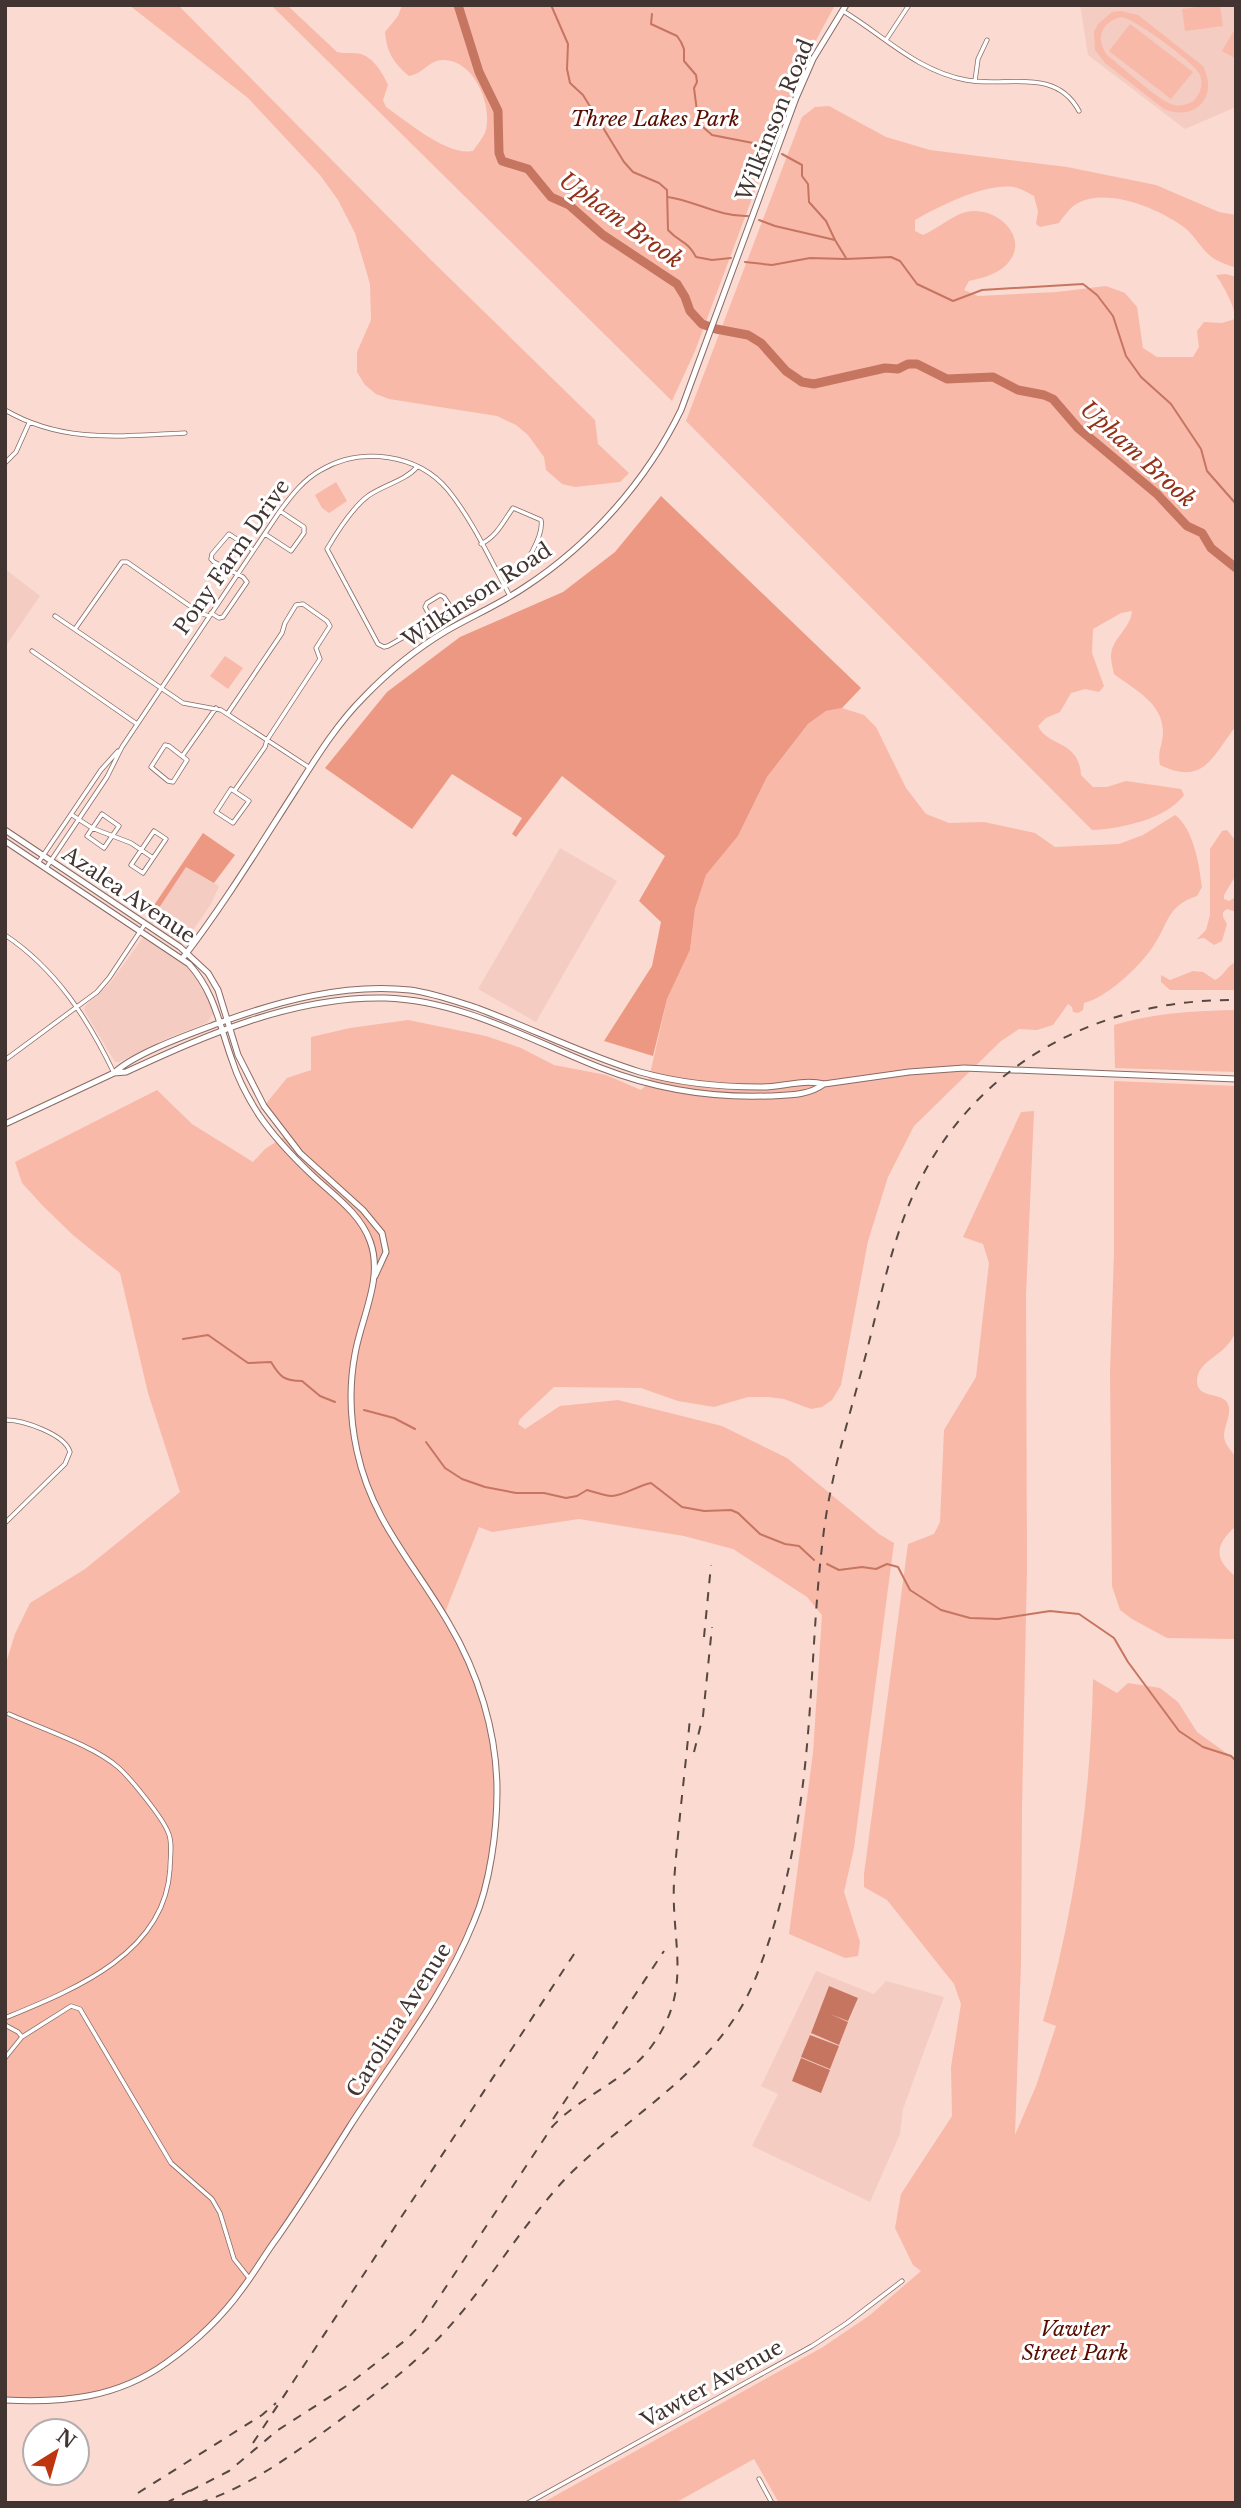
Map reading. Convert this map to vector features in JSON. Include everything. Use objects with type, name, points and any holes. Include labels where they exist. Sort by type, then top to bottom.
[{"type":"main road","name":"Wilkinson Road","points":[[182,959],[326,741],[345,718],[393,670],[447,631],[510,597],[568,555],[606,519],[630,490],[677,418],[806,75],[826,36],[845,8]]},
{"type":"main road","name":"Azalea Avenue","points":[[5,830],[187,953],[214,982],[246,1073],[275,1122],[300,1153],[362,1210],[382,1233],[386,1252],[375,1276],[354,1358],[351,1410]]},
{"type":"main road","name":"Azalea Avenue","points":[[5,841],[182,959],[198,974],[208,989],[236,1072],[252,1104],[309,1172],[353,1214],[367,1234],[374,1258],[375,1276]]},
{"type":"main road","points":[[5,1124],[114,1073],[161,1047],[227,1020],[282,1002],[336,991],[411,990],[449,999],[640,1072],[702,1084],[764,1087],[814,1082],[824,1084],[909,1072],[964,1068],[1236,1079]]},
{"type":"main road","points":[[114,1073],[126,1072],[230,1028],[307,1006],[345,1000],[386,998],[452,1009],[603,1069],[688,1092],[736,1096],[793,1095],[815,1091],[824,1084]]},
{"type":"main road","name":"Carolina Avenue","points":[[5,2400],[49,2402],[117,2390],[166,2364],[223,2312],[327,2166],[349,2127],[424,2017],[450,1973],[476,1918],[491,1858],[497,1792],[486,1710],[452,1628],[396,1544],[375,1507],[358,1455],[351,1410]]},
{"type":"street","points":[[886,40],[909,5]]},
{"type":"street","points":[[845,8],[919,63],[943,74],[975,81],[1044,82],[1070,98],[1079,111]]},
{"type":"street","points":[[975,81],[978,60],[987,40]]},
{"type":"street","points":[[5,410],[30,422],[79,435],[185,433]]},
{"type":"street","points":[[5,463],[16,452],[30,422]]},
{"type":"street","name":"Pony Farm Drive","points":[[46,868],[107,777],[137,724],[264,534],[305,480],[320,470],[340,461],[375,456],[417,466],[447,489],[510,597]]},
{"type":"street","points":[[417,466],[411,473],[369,495],[327,552],[380,646],[388,646],[494,586]]},
{"type":"street","points":[[481,544],[499,530],[513,508],[541,520],[541,532],[524,567],[512,578]]},
{"type":"street","points":[[264,534],[291,551],[304,533],[304,527],[280,511]]},
{"type":"street","points":[[75,629],[124,562],[210,615],[223,617],[246,584],[246,579],[214,562],[211,559],[212,554],[229,534],[253,550]]},
{"type":"street","points":[[432,620],[425,607],[440,595],[452,609]]},
{"type":"street","points":[[228,713],[282,632],[296,605],[303,604],[327,621],[330,626],[317,646],[320,659],[265,747],[216,812],[233,823],[249,802],[235,790]]},
{"type":"street","points":[[54,616],[187,705],[216,708],[228,713],[310,768]]},
{"type":"street","points":[[32,651],[137,724]]},
{"type":"street","points":[[183,755],[216,708]]},
{"type":"street","points":[[165,746],[183,755],[188,762],[173,782],[151,767],[165,746]]},
{"type":"street","name":"Pony Farm Drive","points":[[38,863],[109,760],[122,747]]},
{"type":"street","points":[[71,814],[92,828],[153,858]]},
{"type":"street","points":[[104,814],[119,827],[102,848],[87,836],[92,828],[104,814]]},
{"type":"street","points":[[154,831],[166,839],[153,858],[142,873],[131,865],[154,831]]},
{"type":"street","points":[[5,1060],[97,992],[145,924]]},
{"type":"street","points":[[6,937],[36,958],[77,1008],[90,1026],[114,1073]]},
{"type":"street","points":[[5,1420],[28,1424],[61,1438],[67,1444],[70,1456],[5,1523]]},
{"type":"street","points":[[5,2018],[65,1994],[93,1978],[140,1938],[164,1903],[171,1850],[169,1833],[119,1767],[89,1749],[9,1714]]},
{"type":"street","points":[[5,2058],[22,2037],[71,2006],[80,2009],[171,2163],[212,2199],[220,2213],[234,2259],[249,2279]]},
{"type":"street","points":[[5,2025],[22,2037]]},
{"type":"street","name":"Vawter Avenue","points":[[528,2503],[797,2356],[847,2323],[902,2281]]},
{"type":"street","points":[[759,2479],[772,2502]]},
{"type":"shaded area","points":[[1080,5],[1236,5],[1236,107],[1185,129],[1088,55]]},
{"type":"shaded area","points":[[661,496],[861,688],[842,708],[826,711],[808,724],[767,777],[738,836],[706,875],[695,909],[690,950],[667,999],[653,1056],[604,1041],[652,966],[661,922],[639,901],[665,856],[562,776],[516,837],[512,834],[522,818],[452,774],[412,829],[325,768],[387,692],[460,637],[563,592],[615,552]]},
{"type":"shaded area","points":[[5,569],[40,596],[5,647]]},
{"type":"shaded area","points":[[203,833],[235,855],[214,883],[186,867],[151,920],[146,917]]},
{"type":"shaded area","points":[[560,848],[617,881],[536,1022],[478,989]]},
{"type":"shaded area","points":[[186,867],[219,886],[211,904],[181,944],[149,922]]},
{"type":"shaded area","points":[[144,936],[196,975],[207,994],[213,1014],[207,1023],[115,1062],[84,1010],[111,982]]},
{"type":"shaded area","points":[[816,1971],[874,1994],[886,1981],[944,1997],[903,2109],[900,2134],[870,2202],[752,2146],[778,2094],[761,2086]]},
{"type":"shaded area","points":[[829,1986],[858,1998],[848,2021],[830,2014],[848,2022],[839,2045],[811,2033]]},
{"type":"shaded area","points":[[810,2035],[839,2046],[830,2069],[801,2057]]},
{"type":"shaded area","points":[[801,2058],[830,2070],[821,2093],[792,2081]]},
{"type":"green space","points":[[129,5],[178,5],[432,261],[595,420],[598,444],[629,473],[620,482],[575,487],[562,484],[546,470],[544,457],[528,435],[516,425],[497,416],[389,399],[376,394],[365,385],[357,372],[357,352],[371,320],[370,284],[355,233],[338,200],[320,175],[248,98]]},
{"type":"green space","name":"Three Lakes Park","points":[[271,5],[287,5],[337,52],[358,53],[370,59],[381,71],[388,85],[383,100],[386,107],[439,143],[462,151],[473,151],[485,133],[487,122],[487,110],[479,86],[464,67],[454,62],[438,61],[409,76],[399,67],[389,51],[385,32],[398,16],[402,5],[835,5],[800,70],[695,351],[672,401]]},
{"type":"green space","points":[[1220,5],[1223,26],[1185,31],[1182,9]]},
{"type":"green space","points":[[1112,12],[1138,15],[1203,66],[1208,88],[1201,104],[1185,112],[1164,109],[1105,63],[1095,50],[1094,32],[1098,24]],"holes":[[[1114,19],[1128,19],[1186,59],[1199,73],[1201,88],[1192,102],[1176,105],[1165,101],[1107,55],[1101,43],[1102,32]]]},
{"type":"green space","points":[[1130,24],[1193,72],[1171,99],[1109,51]]},
{"type":"green space","points":[[1236,27],[1236,59],[1222,51]]},
{"type":"green space","points":[[829,106],[886,137],[930,150],[1067,167],[1156,185],[1219,212],[1236,215],[1236,268],[1210,256],[1188,231],[1174,221],[1133,202],[1118,199],[1104,197],[1078,203],[1059,223],[1040,227],[1036,224],[1038,211],[1034,196],[1016,188],[989,188],[937,208],[915,220],[915,231],[923,235],[966,212],[978,211],[1000,219],[1014,236],[1012,257],[996,273],[969,281],[964,290],[978,296],[1057,292],[1106,286],[1125,293],[1137,307],[1143,348],[1157,357],[1193,357],[1199,347],[1197,331],[1204,322],[1222,323],[1235,319],[1231,303],[1216,275],[1236,277],[1236,726],[1206,765],[1197,770],[1175,771],[1160,765],[1163,732],[1158,713],[1146,698],[1114,674],[1112,663],[1114,644],[1128,623],[1132,611],[1121,613],[1093,629],[1092,653],[1104,686],[1099,692],[1085,689],[1071,693],[1060,712],[1046,718],[1038,726],[1049,738],[1075,756],[1081,775],[1093,787],[1107,787],[1126,781],[1181,789],[1184,795],[1155,816],[1129,825],[1092,830],[686,421],[802,117],[815,107]]},
{"type":"green space","points":[[336,482],[347,501],[329,513],[322,508],[315,495]]},
{"type":"green space","points":[[225,656],[243,668],[228,689],[210,676]]},
{"type":"green space","points":[[842,708],[864,715],[876,727],[906,788],[926,814],[949,823],[984,822],[1035,833],[1055,847],[1119,844],[1143,835],[1175,815],[1191,838],[1202,887],[1197,896],[1179,905],[1152,948],[1121,981],[1102,995],[1084,1003],[1083,1010],[1078,1013],[1073,1012],[1068,1004],[1053,1025],[1037,1030],[1019,1029],[1001,1041],[914,1126],[888,1177],[868,1241],[841,1385],[832,1400],[822,1407],[811,1409],[784,1399],[748,1397],[714,1407],[678,1401],[641,1388],[554,1387],[518,1424],[525,1429],[560,1406],[618,1400],[722,1426],[787,1458],[879,1534],[894,1543],[854,1848],[844,1892],[860,1942],[858,1956],[845,1958],[789,1934],[813,1753],[822,1615],[807,1597],[733,1549],[684,1536],[579,1519],[492,1532],[479,1527],[444,1615],[456,1636],[486,1710],[497,1792],[490,1859],[483,1894],[450,1973],[243,2288],[207,2329],[153,2371],[90,2397],[5,2400],[5,1666],[15,1634],[30,1603],[85,1569],[180,1492],[148,1393],[120,1273],[74,1236],[43,1206],[22,1183],[15,1162],[157,1090],[192,1124],[253,1162],[265,1149],[285,1136],[264,1106],[287,1078],[311,1070],[311,1037],[350,1028],[408,1020],[486,1036],[521,1048],[554,1065],[606,1075],[641,1090],[648,1083],[667,999],[690,950],[695,909],[706,875],[738,836],[767,777],[808,724],[826,711]]},
{"type":"green space","points":[[1227,830],[1236,841],[1236,875],[1224,899],[1229,901],[1236,897],[1236,912],[1227,909],[1223,912],[1227,924],[1222,941],[1214,945],[1204,938],[1197,939],[1206,930],[1210,915],[1210,849],[1222,831]]},
{"type":"green space","points":[[1236,962],[1236,990],[1170,990],[1161,982],[1161,975],[1170,980],[1193,971],[1203,972],[1215,980]]},
{"type":"green space","points":[[1236,1010],[1236,1072],[1115,1068],[1114,1025],[1174,1013]]},
{"type":"green space","points":[[1114,1081],[1236,1086],[1236,1330],[1227,1346],[1202,1367],[1197,1380],[1201,1390],[1225,1400],[1229,1408],[1224,1436],[1237,1466],[1236,1526],[1221,1545],[1220,1558],[1236,1577],[1236,1639],[1167,1638],[1120,1610],[1112,1586],[1110,1371],[1114,1254]]},
{"type":"green space","name":"Vawter Street Park","points":[[1034,1111],[1026,1295],[1027,1569],[1021,1963],[1015,2135],[1036,2086],[1056,2026],[1043,2021],[1064,1937],[1079,1852],[1089,1766],[1093,1679],[1117,1693],[1128,1683],[1160,1688],[1178,1702],[1197,1732],[1236,1760],[1236,2503],[779,2503],[754,2459],[675,2503],[542,2503],[823,2347],[870,2315],[921,2271],[913,2265],[895,2228],[901,2194],[952,2116],[951,2067],[961,2004],[954,1984],[887,1900],[864,1887],[864,1874],[908,1544],[934,1534],[940,1522],[944,1430],[976,1377],[989,1263],[983,1244],[963,1237],[1021,1112]]},
{"type":"waterway","name":"Upham Brook","points":[[458,5],[479,72],[498,111],[499,153],[502,161],[528,169],[551,197],[569,205],[603,235],[677,284],[690,311],[702,324],[748,335],[761,343],[786,371],[802,382],[814,384],[885,368],[898,369],[908,364],[917,364],[947,379],[993,377],[1018,390],[1053,399],[1078,428],[1157,494],[1187,526],[1202,533],[1211,548],[1236,568]]},
{"type":"waterway","points":[[551,5],[568,44],[567,69],[570,83],[583,95],[624,162],[633,172],[659,183],[667,190],[668,230],[690,248],[696,257],[712,260],[731,258]]},
{"type":"waterway","points":[[652,14],[651,24],[677,36],[681,42],[684,61],[696,75],[694,88],[698,119],[704,128],[712,135],[753,143],[770,150]]},
{"type":"waterway","points":[[782,154],[802,165],[802,176],[808,184],[809,202],[826,221],[835,240]]},
{"type":"waterway","points":[[668,197],[727,214],[748,216]]},
{"type":"waterway","points":[[759,220],[835,240],[846,258]]},
{"type":"waterway","points":[[745,262],[772,265],[810,258],[891,257],[900,261],[917,284],[953,301],[982,290],[1083,284],[1097,295],[1113,316],[1126,356],[1141,377],[1171,404],[1201,449],[1207,471],[1236,504]]},
{"type":"waterway","points":[[183,1339],[208,1335],[248,1363],[271,1362],[283,1377],[302,1381],[320,1396],[335,1402]]},
{"type":"waterway","points":[[364,1410],[394,1418],[415,1429]]},
{"type":"waterway","points":[[426,1442],[445,1468],[462,1479],[516,1493],[544,1493],[566,1498],[587,1490],[615,1496],[651,1483],[682,1507],[704,1511],[731,1510],[738,1513],[760,1534],[785,1544],[799,1546],[814,1560]]},
{"type":"waterway","points":[[827,1564],[839,1570],[862,1567],[876,1569],[887,1564],[898,1567],[910,1590],[941,1610],[970,1618],[998,1619],[1050,1611],[1079,1614],[1114,1638],[1128,1662],[1179,1731],[1203,1747],[1231,1756],[1236,1761]]},
{"type":"railway","points":[[199,2503],[236,2488],[287,2457],[368,2399],[414,2361],[456,2319],[566,2178],[675,2084],[701,2060],[724,2033],[743,2003],[759,1969],[789,1868],[804,1773],[819,1571],[830,1492],[887,1272],[914,1193],[939,1148],[970,1108],[1005,1075],[1045,1048],[1089,1027],[1136,1012],[1185,1003],[1236,1000]]},
{"type":"railway","points":[[704,1637],[711,1565]]},
{"type":"railway","points":[[694,1752],[703,1716],[712,1627]]},
{"type":"railway","points":[[190,2491],[229,2471],[278,2430],[345,2387],[407,2339],[422,2323],[552,2127],[576,2106],[629,2070],[651,2047],[664,2026],[676,1986],[678,1966],[674,1882],[690,1718]]},
{"type":"railway","points":[[253,2443],[576,1951]]},
{"type":"railway","points":[[553,2119],[664,1951]]},
{"type":"railway","points":[[138,2493],[262,2415],[276,2403]]},
{"type":"railway","points":[[166,2503],[198,2486]]}]
